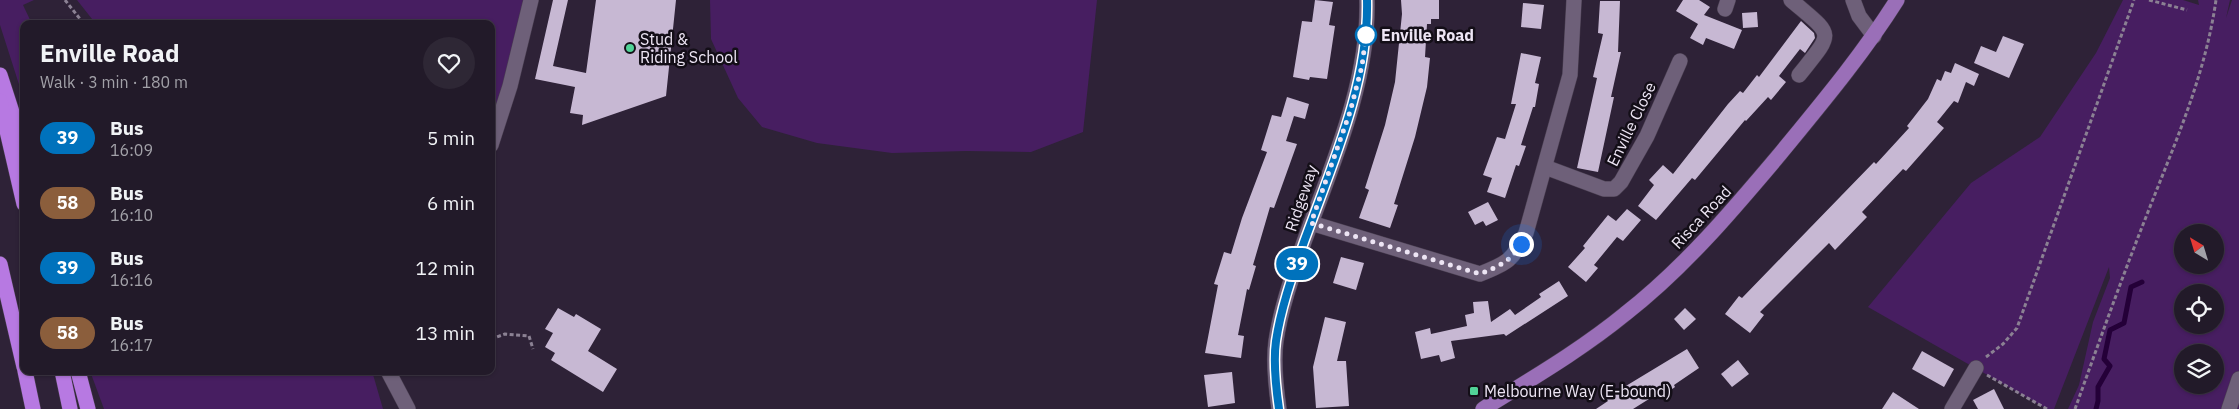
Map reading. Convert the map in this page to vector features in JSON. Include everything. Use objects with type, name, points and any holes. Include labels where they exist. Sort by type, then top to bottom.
[{"type":"highway","points":[[0,75],[20,137]]},
{"type":"highway","points":[[0,102],[20,187]]},
{"type":"highway","points":[[0,264],[20,350]]},
{"type":"highway","points":[[26,375],[33,409]]},
{"type":"highway","points":[[63,375],[70,409]]},
{"type":"highway","points":[[79,375],[88,409]]},
{"type":"main road","name":"Risca Road","points":[[1483,409],[1552,366],[1624,315],[1672,274],[1734,208],[1813,114],[1874,36],[1897,0]]},
{"type":"street","points":[[495,133],[510,86],[531,0]]},
{"type":"street","name":"Ridgeway","points":[[1279,409],[1276,342],[1288,287],[1350,112],[1362,66],[1368,20],[1367,0]]},
{"type":"street","points":[[1311,223],[1480,274],[1498,267],[1516,254],[1526,233],[1546,167],[1570,75],[1574,0]]},
{"type":"street","points":[[1791,0],[1820,25],[1826,34],[1825,42],[1799,75]]},
{"type":"street","points":[[1853,0],[1859,16],[1874,36]]},
{"type":"street","name":"Enville Close","points":[[1546,167],[1604,189],[1614,189],[1621,182],[1647,136],[1680,61]]},
{"type":"street","points":[[1952,409],[1976,368]]},
{"type":"street","points":[[390,375],[408,409]]},
{"type":"street","points":[[2229,409],[2239,379]]},
{"type":"path","points":[[65,0],[81,20]]},
{"type":"path","points":[[2047,409],[1976,368],[1979,362],[2003,344],[2017,328],[2134,0]]},
{"type":"path","points":[[2149,0],[2187,10]]},
{"type":"path","points":[[2075,409],[2143,224],[2190,106],[2204,59],[2216,0]]},
{"type":"path","points":[[495,337],[505,334],[529,336],[533,349]]},
{"type":"shaded area","points":[[0,0],[34,0],[23,5],[30,20],[20,20],[20,88],[0,25]]},
{"type":"shaded area","points":[[77,0],[526,0],[495,116],[495,20],[93,20]]},
{"type":"shaded area","points":[[710,0],[1097,0],[1083,132],[1031,152],[892,153],[817,143],[762,127],[738,98],[711,39]]},
{"type":"shaded area","points":[[2123,0],[2183,0],[2199,5],[2198,0],[2230,0],[2226,18],[2232,0],[2239,0],[2239,409],[2068,409],[2079,385],[2093,322],[2110,278],[2109,267],[2054,409],[2047,409],[1868,307],[1971,183],[2040,137],[2096,53]]},
{"type":"shaded area","points":[[91,375],[373,375],[383,409],[104,409]]},
{"type":"building","name":"Stud & Riding School","points":[[553,0],[568,0],[553,66],[586,73],[596,0],[676,0],[666,96],[582,125],[583,115],[570,113],[575,87],[535,79]]},
{"type":"building","points":[[1315,0],[1333,2],[1329,25],[1335,26],[1327,79],[1310,77],[1309,80],[1293,77],[1302,21],[1312,22]]},
{"type":"building","points":[[1401,0],[1439,0],[1439,19],[1431,19],[1431,24],[1427,24],[1425,57],[1430,58],[1427,87],[1415,137],[1394,204],[1398,205],[1390,228],[1359,218],[1369,190],[1365,188],[1385,125],[1395,82],[1402,14]]},
{"type":"building","points":[[1683,0],[1699,0],[1710,7],[1704,15],[1742,30],[1734,49],[1706,38],[1703,45],[1690,38],[1698,24],[1676,11]]},
{"type":"building","points":[[1600,1],[1620,1],[1618,52],[1621,52],[1611,97],[1614,97],[1598,172],[1577,168],[1597,78],[1593,77],[1603,34],[1598,33]]},
{"type":"building","points":[[1523,3],[1544,5],[1541,29],[1521,27]]},
{"type":"building","points":[[1757,12],[1758,27],[1743,28],[1742,13]]},
{"type":"building","points":[[1801,21],[1814,33],[1815,38],[1805,53],[1800,49],[1779,76],[1786,82],[1771,100],[1768,97],[1745,120],[1695,180],[1692,178],[1656,220],[1638,206],[1654,185],[1649,180],[1663,165],[1673,174],[1728,104],[1740,91],[1743,93],[1757,75],[1759,77]]},
{"type":"building","points":[[2003,36],[2024,44],[2009,78],[1974,63],[1981,46],[1996,52]]},
{"type":"building","points":[[1521,53],[1541,57],[1535,83],[1539,84],[1535,107],[1533,107],[1521,145],[1526,146],[1519,166],[1516,165],[1505,198],[1487,192],[1492,178],[1483,175],[1497,137],[1505,139],[1516,104],[1511,104]]},
{"type":"building","points":[[1955,63],[1979,74],[1974,86],[1966,82],[1958,103],[1954,101],[1937,122],[1944,128],[1906,171],[1903,169],[1862,212],[1867,217],[1835,250],[1829,243],[1760,312],[1764,315],[1750,333],[1725,314],[1739,296],[1742,298],[1874,162],[1876,164],[1909,128],[1907,126],[1928,99],[1937,79],[1941,81],[1945,71],[1951,73]]},
{"type":"building","points":[[1287,97],[1309,104],[1305,119],[1294,116],[1286,141],[1297,144],[1274,208],[1270,207],[1253,265],[1256,266],[1249,290],[1247,289],[1238,335],[1244,336],[1241,358],[1205,353],[1218,285],[1214,284],[1224,252],[1231,254],[1242,218],[1267,152],[1261,150],[1272,115],[1281,117]]},
{"type":"building","points":[[1488,202],[1498,220],[1486,226],[1483,221],[1475,225],[1468,212]]},
{"type":"building","points":[[1627,209],[1641,220],[1623,241],[1617,237],[1594,265],[1598,268],[1586,282],[1568,267],[1585,248],[1583,246],[1608,215],[1616,221]]},
{"type":"building","points":[[1341,257],[1364,263],[1356,290],[1333,283]]},
{"type":"building","points":[[1559,281],[1568,296],[1506,336],[1504,334],[1451,341],[1455,358],[1441,362],[1439,355],[1421,359],[1415,332],[1430,328],[1431,334],[1467,326],[1465,315],[1474,313],[1473,302],[1488,301],[1491,322],[1510,309],[1515,315],[1541,297],[1539,294]]},
{"type":"building","points":[[558,308],[574,317],[576,314],[601,329],[588,351],[617,369],[603,392],[551,360],[555,353],[545,347],[553,333],[545,329]]},
{"type":"building","points":[[1685,308],[1696,319],[1684,330],[1674,319]]},
{"type":"building","points":[[1325,317],[1346,322],[1337,361],[1346,361],[1349,406],[1316,408],[1313,367]]},
{"type":"building","points":[[1687,349],[1699,368],[1674,385],[1675,387],[1660,398],[1657,394],[1633,409],[1596,409],[1608,401],[1606,398]]},
{"type":"building","points":[[1922,351],[1954,369],[1944,387],[1912,369]]},
{"type":"building","points":[[1738,360],[1749,374],[1732,387],[1721,374]]},
{"type":"building","points":[[1232,372],[1235,403],[1208,407],[1204,375]]},
{"type":"building","points":[[1994,389],[2004,409],[1978,409],[1973,400]]},
{"type":"building","points":[[1893,392],[1919,409],[1882,409]]},
{"type":"waterway","points":[[2096,409],[2098,387],[2110,366],[2104,359],[2110,330],[2124,323],[2131,287],[2142,282]]},
{"type":"bus line","name":"39","points":[[1279,409],[1276,342],[1288,287],[1350,112],[1362,66],[1368,20],[1367,0]]},
{"type":"place","name":"Enville Road","points":[[1366,35]]},
{"type":"place","name":"Stud & Riding School","points":[[630,48]]},
{"type":"place","name":"Melbourne Way (E-bound)","points":[[1474,391]]},
{"type":"route","points":[[1366,35],[1362,66],[1350,112],[1311,223],[1480,274],[1498,267],[1516,254],[1521,244]]}]
